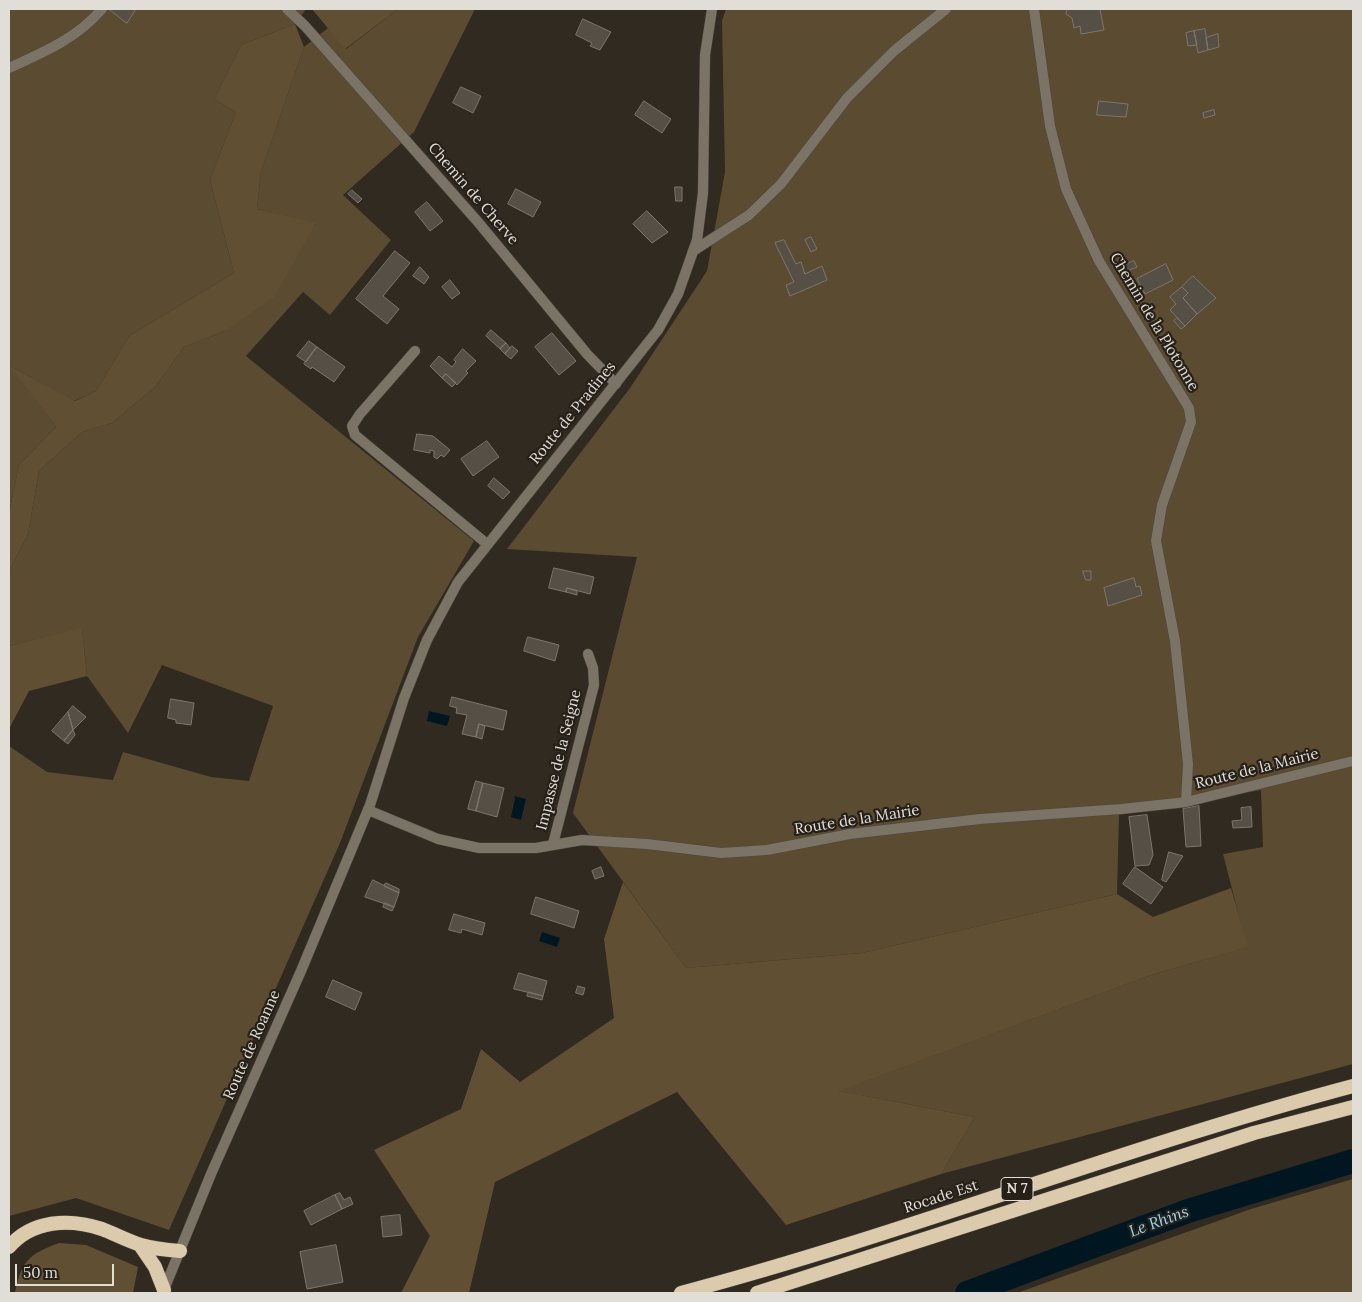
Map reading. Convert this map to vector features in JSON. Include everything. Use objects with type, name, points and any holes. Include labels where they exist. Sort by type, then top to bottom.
[{"type":"highway","name":"Rocade Est","points":[[681,1293],[966,1206],[1249,1113],[1353,1086]]},
{"type":"highway","name":"N 7","points":[[757,1293],[1254,1133],[1353,1107]]},
{"type":"highway","points":[[9,1247],[16,1238],[33,1229],[50,1223],[68,1222],[101,1229],[140,1245],[180,1251]]},
{"type":"highway","points":[[140,1245],[155,1267],[163,1292]]},
{"type":"street","points":[[9,68],[59,46],[94,18],[102,9]]},
{"type":"street","name":"Chemin de Cherve","points":[[287,9],[305,26],[460,201],[587,354],[616,384]]},
{"type":"street","name":"Route de Pradines","points":[[368,810],[404,698],[427,640],[458,582],[658,330],[678,294],[697,240],[703,193],[705,55],[712,9]]},
{"type":"street","points":[[693,251],[749,215],[781,184],[847,98],[894,51],[946,9]]},
{"type":"street","name":"Chemin de la Plotonne","points":[[1034,9],[1050,126],[1066,189],[1099,261],[1189,408],[1191,422],[1162,505],[1156,541],[1175,641],[1188,764],[1186,802]]},
{"type":"street","points":[[415,351],[360,414],[352,426],[355,435],[487,544]]},
{"type":"street","name":"Impasse de la Seigne","points":[[553,844],[594,685],[593,668],[588,654]]},
{"type":"street","name":"Route de la Mairie","points":[[368,810],[438,839],[479,848],[536,848],[582,840],[647,844],[721,853],[767,850],[850,834],[980,819],[1121,809],[1186,802],[1353,761]]},
{"type":"street","name":"Route de Roanne","points":[[163,1292],[368,810]]},
{"type":"shaded area","points":[[9,9],[306,9],[295,24],[241,45],[214,99],[236,112],[210,180],[234,273],[129,336],[96,391],[74,401],[12,367],[56,427],[19,465],[9,513]]},
{"type":"shaded area","points":[[312,9],[398,9],[345,49]]},
{"type":"shaded area","points":[[398,9],[475,9],[414,132],[343,195],[391,240],[330,315],[303,292],[246,356],[474,541],[418,637],[340,843],[169,1230],[76,1198],[9,1216],[9,746],[47,772],[113,780],[123,752],[211,777],[249,781],[273,706],[162,665],[128,733],[87,676],[82,629],[9,646],[9,571],[28,534],[39,471],[82,432],[112,423],[155,387],[184,347],[225,331],[316,224],[257,209],[261,172],[304,47],[328,28],[346,49]]},
{"type":"shaded area","points":[[726,9],[1353,9],[1353,1064],[941,1174],[975,1117],[838,1091],[1151,975],[1247,947],[1223,854],[1263,847],[1261,790],[1119,815],[1117,894],[862,953],[686,968],[573,813],[637,557],[507,549],[630,388],[707,271],[725,172],[722,21]]},
{"type":"shaded area","points":[[295,24],[304,47],[261,172],[257,209],[316,223],[274,297],[225,331],[184,347],[155,387],[112,423],[82,432],[39,471],[28,534],[9,571],[9,513],[19,465],[56,427],[10,366],[75,401],[96,391],[129,336],[234,273],[210,180],[236,112],[214,99],[241,45]]},
{"type":"shaded area","points":[[82,628],[87,676],[29,691],[9,729],[9,646]]},
{"type":"shaded area","points":[[623,882],[686,968],[862,953],[1117,894],[1153,917],[1231,888],[1248,947],[1151,975],[839,1091],[975,1117],[941,1174],[786,1225],[677,1092],[495,1182],[469,1293],[401,1293],[430,1236],[374,1150],[461,1109],[481,1049],[520,1082],[614,1018],[604,939]]},
{"type":"shaded area","points":[[1353,1179],[1353,1293],[1017,1293],[1251,1209]]},
{"type":"shaded area","points":[[59,1243],[86,1245],[138,1267],[133,1293],[15,1293],[20,1273],[28,1260],[40,1251]]},
{"type":"water","points":[[429,711],[450,716],[447,726],[427,721]]},
{"type":"water","points":[[514,796],[526,799],[521,820],[511,817]]},
{"type":"water","points":[[542,932],[560,938],[557,947],[539,941]]},
{"type":"building","points":[[109,9],[136,9],[127,23]]},
{"type":"building","points":[[1068,9],[1100,9],[1104,30],[1081,34],[1080,26],[1074,28],[1072,18],[1066,14]]},
{"type":"building","points":[[583,19],[611,32],[600,50],[590,46],[592,43],[576,35]]},
{"type":"building","points":[[1205,29],[1208,50],[1198,53],[1194,31]]},
{"type":"building","points":[[1194,31],[1197,45],[1188,46],[1186,33]]},
{"type":"building","points":[[1218,34],[1219,47],[1208,50],[1206,38]]},
{"type":"building","points":[[461,87],[481,96],[473,113],[453,103]]},
{"type":"building","points":[[644,101],[671,119],[662,133],[635,115]]},
{"type":"building","points":[[1099,101],[1128,104],[1126,117],[1097,115]]},
{"type":"building","points":[[1214,110],[1215,115],[1204,118],[1203,113]]},
{"type":"building","points":[[675,187],[682,187],[682,201],[676,201]]},
{"type":"building","points":[[516,189],[541,202],[533,217],[508,204]]},
{"type":"building","points":[[352,190],[362,199],[358,203],[348,194]]},
{"type":"building","points":[[427,202],[443,221],[430,231],[415,212]]},
{"type":"building","points":[[647,211],[668,232],[652,243],[633,224]]},
{"type":"building","points":[[811,237],[817,249],[811,252],[805,240]]},
{"type":"building","points":[[784,240],[796,264],[801,262],[805,274],[822,266],[827,280],[790,296],[786,285],[794,282],[775,243]]},
{"type":"building","points":[[395,251],[410,263],[383,296],[399,309],[387,324],[356,299]]},
{"type":"building","points":[[1134,261],[1137,267],[1125,272],[1122,266]]},
{"type":"building","points":[[1166,264],[1173,280],[1145,294],[1137,279]]},
{"type":"building","points":[[420,267],[429,277],[424,284],[413,276]]},
{"type":"building","points":[[1193,276],[1216,298],[1197,314],[1183,298],[1188,293],[1182,287]]},
{"type":"building","points":[[450,280],[460,293],[452,299],[442,287]]},
{"type":"building","points":[[1182,287],[1188,293],[1183,298],[1197,314],[1185,326],[1170,310],[1176,304],[1170,297]]},
{"type":"building","points":[[1177,318],[1185,326],[1181,329],[1174,321]]},
{"type":"building","points":[[491,330],[506,343],[500,349],[486,336]]},
{"type":"building","points":[[552,333],[576,361],[559,375],[535,347]]},
{"type":"building","points":[[309,341],[317,347],[306,362],[297,356]]},
{"type":"building","points":[[506,343],[510,348],[505,354],[500,349]]},
{"type":"building","points":[[512,346],[518,351],[511,359],[505,354]]},
{"type":"building","points":[[317,347],[345,367],[334,382],[312,367],[311,369],[304,364]]},
{"type":"building","points":[[463,349],[476,361],[466,371],[468,373],[457,385],[446,374],[442,378],[430,366],[439,356],[452,367],[456,362],[454,360]]},
{"type":"building","points":[[446,374],[456,383],[452,387],[442,378]]},
{"type":"building","points":[[417,434],[433,436],[450,450],[444,457],[441,455],[437,459],[434,457],[434,451],[430,450],[430,453],[414,450]]},
{"type":"building","points":[[487,441],[499,457],[473,476],[461,459]]},
{"type":"building","points":[[494,478],[510,492],[503,499],[488,486]]},
{"type":"building","points":[[554,568],[594,577],[590,594],[567,588],[566,592],[549,588]]},
{"type":"building","points":[[1083,571],[1091,571],[1091,580],[1086,580]]},
{"type":"building","points":[[1134,578],[1136,587],[1140,586],[1142,595],[1108,606],[1104,588]]},
{"type":"building","points":[[567,588],[577,591],[577,595],[566,592]]},
{"type":"building","points":[[528,637],[559,645],[555,661],[524,651]]},
{"type":"building","points":[[452,697],[507,711],[503,730],[479,724],[476,737],[462,734],[467,715],[456,713],[457,708],[450,706]]},
{"type":"building","points":[[171,699],[194,703],[191,725],[176,723],[176,720],[168,718]]},
{"type":"building","points":[[73,706],[86,717],[73,730],[68,712]]},
{"type":"building","points":[[68,712],[73,730],[64,741],[52,731]]},
{"type":"building","points":[[479,724],[485,726],[482,739],[476,737]]},
{"type":"building","points":[[73,730],[75,735],[68,744],[64,741]]},
{"type":"building","points":[[476,781],[483,783],[476,811],[468,809]]},
{"type":"building","points":[[483,783],[504,788],[497,817],[476,811]]},
{"type":"building","points":[[1199,806],[1201,846],[1186,847],[1183,809]]},
{"type":"building","points":[[1251,807],[1252,827],[1233,828],[1232,821],[1242,820],[1241,808]]},
{"type":"building","points":[[1147,815],[1153,855],[1149,865],[1135,866],[1129,817]]},
{"type":"building","points":[[1169,852],[1183,856],[1166,882],[1162,880]]},
{"type":"building","points":[[601,867],[604,876],[595,879],[592,871]]},
{"type":"building","points":[[1135,867],[1163,887],[1151,904],[1123,884]]},
{"type":"building","points":[[373,880],[399,893],[394,907],[365,897]]},
{"type":"building","points":[[386,883],[399,889],[399,893],[384,886]]},
{"type":"building","points":[[536,897],[579,911],[574,928],[531,914]]},
{"type":"building","points":[[385,903],[394,907],[392,911],[383,907]]},
{"type":"building","points":[[454,914],[485,923],[482,935],[462,929],[461,933],[449,930]]},
{"type":"building","points":[[519,973],[547,981],[543,996],[514,989]]},
{"type":"building","points":[[333,980],[362,993],[355,1010],[326,997]]},
{"type":"building","points":[[578,986],[585,988],[583,995],[576,993]]},
{"type":"building","points":[[529,992],[543,996],[542,1000],[527,996]]},
{"type":"building","points":[[340,1193],[344,1200],[350,1197],[353,1204],[342,1209],[335,1195]]},
{"type":"building","points":[[335,1195],[342,1209],[311,1225],[304,1211]]},
{"type":"building","points":[[400,1215],[402,1235],[383,1237],[381,1217]]},
{"type":"building","points":[[336,1245],[343,1282],[307,1289],[300,1252]]},
{"type":"waterway","name":"Le Rhins","points":[[967,1293],[1188,1211],[1353,1161]]}]
